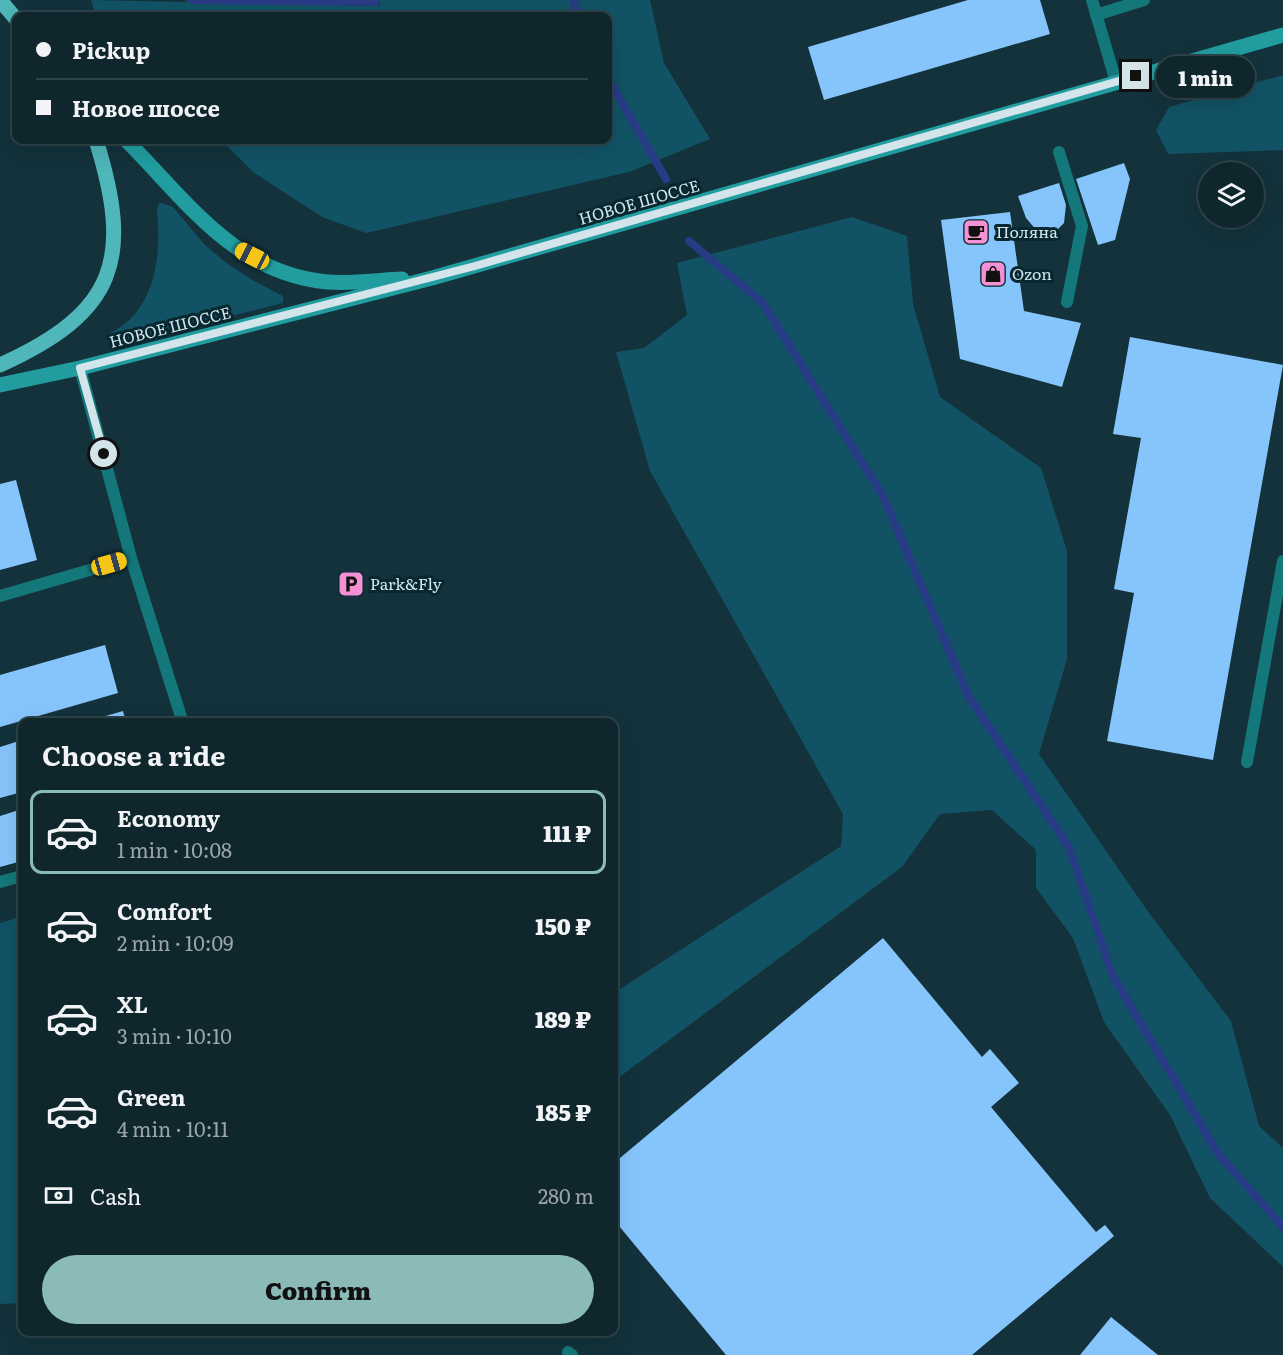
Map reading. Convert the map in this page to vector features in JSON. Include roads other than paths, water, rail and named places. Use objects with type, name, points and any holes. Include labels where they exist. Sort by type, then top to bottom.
[{"type":"main road","points":[[0,0],[12,14]]},
{"type":"main road","name":"НОВОЕ ШОССЕ","points":[[0,385],[80,368],[432,278],[1283,35]]},
{"type":"main road","points":[[0,365],[62,331],[96,299],[112,261],[115,223],[108,178],[97,144]]},
{"type":"main road","points":[[130,144],[208,227],[237,249],[280,271],[328,282],[432,278]]},
{"type":"lane","points":[[1092,0],[1116,82]]},
{"type":"lane","points":[[1096,15],[1144,0]]},
{"type":"lane","points":[[1059,152],[1083,226],[1067,302]]},
{"type":"lane","points":[[80,368],[131,558],[181,718]]},
{"type":"lane","points":[[0,596],[131,558]]},
{"type":"lane","points":[[1247,762],[1283,561]]},
{"type":"lane","points":[[0,882],[18,877]]},
{"type":"water","points":[[185,0],[380,0],[378,6],[192,4]]},
{"type":"waterway","points":[[573,0],[578,12]]},
{"type":"waterway","points":[[612,85],[666,179]]},
{"type":"waterway","points":[[689,241],[763,303],[883,496],[968,695],[1069,847],[1113,976],[1217,1152],[1283,1227]]},
{"type":"place","name":"Поляна","points":[[976,232]]},
{"type":"place","name":"Ozon","points":[[993,274]]},
{"type":"place","name":"Park&Fly","points":[[351,584]]}]
